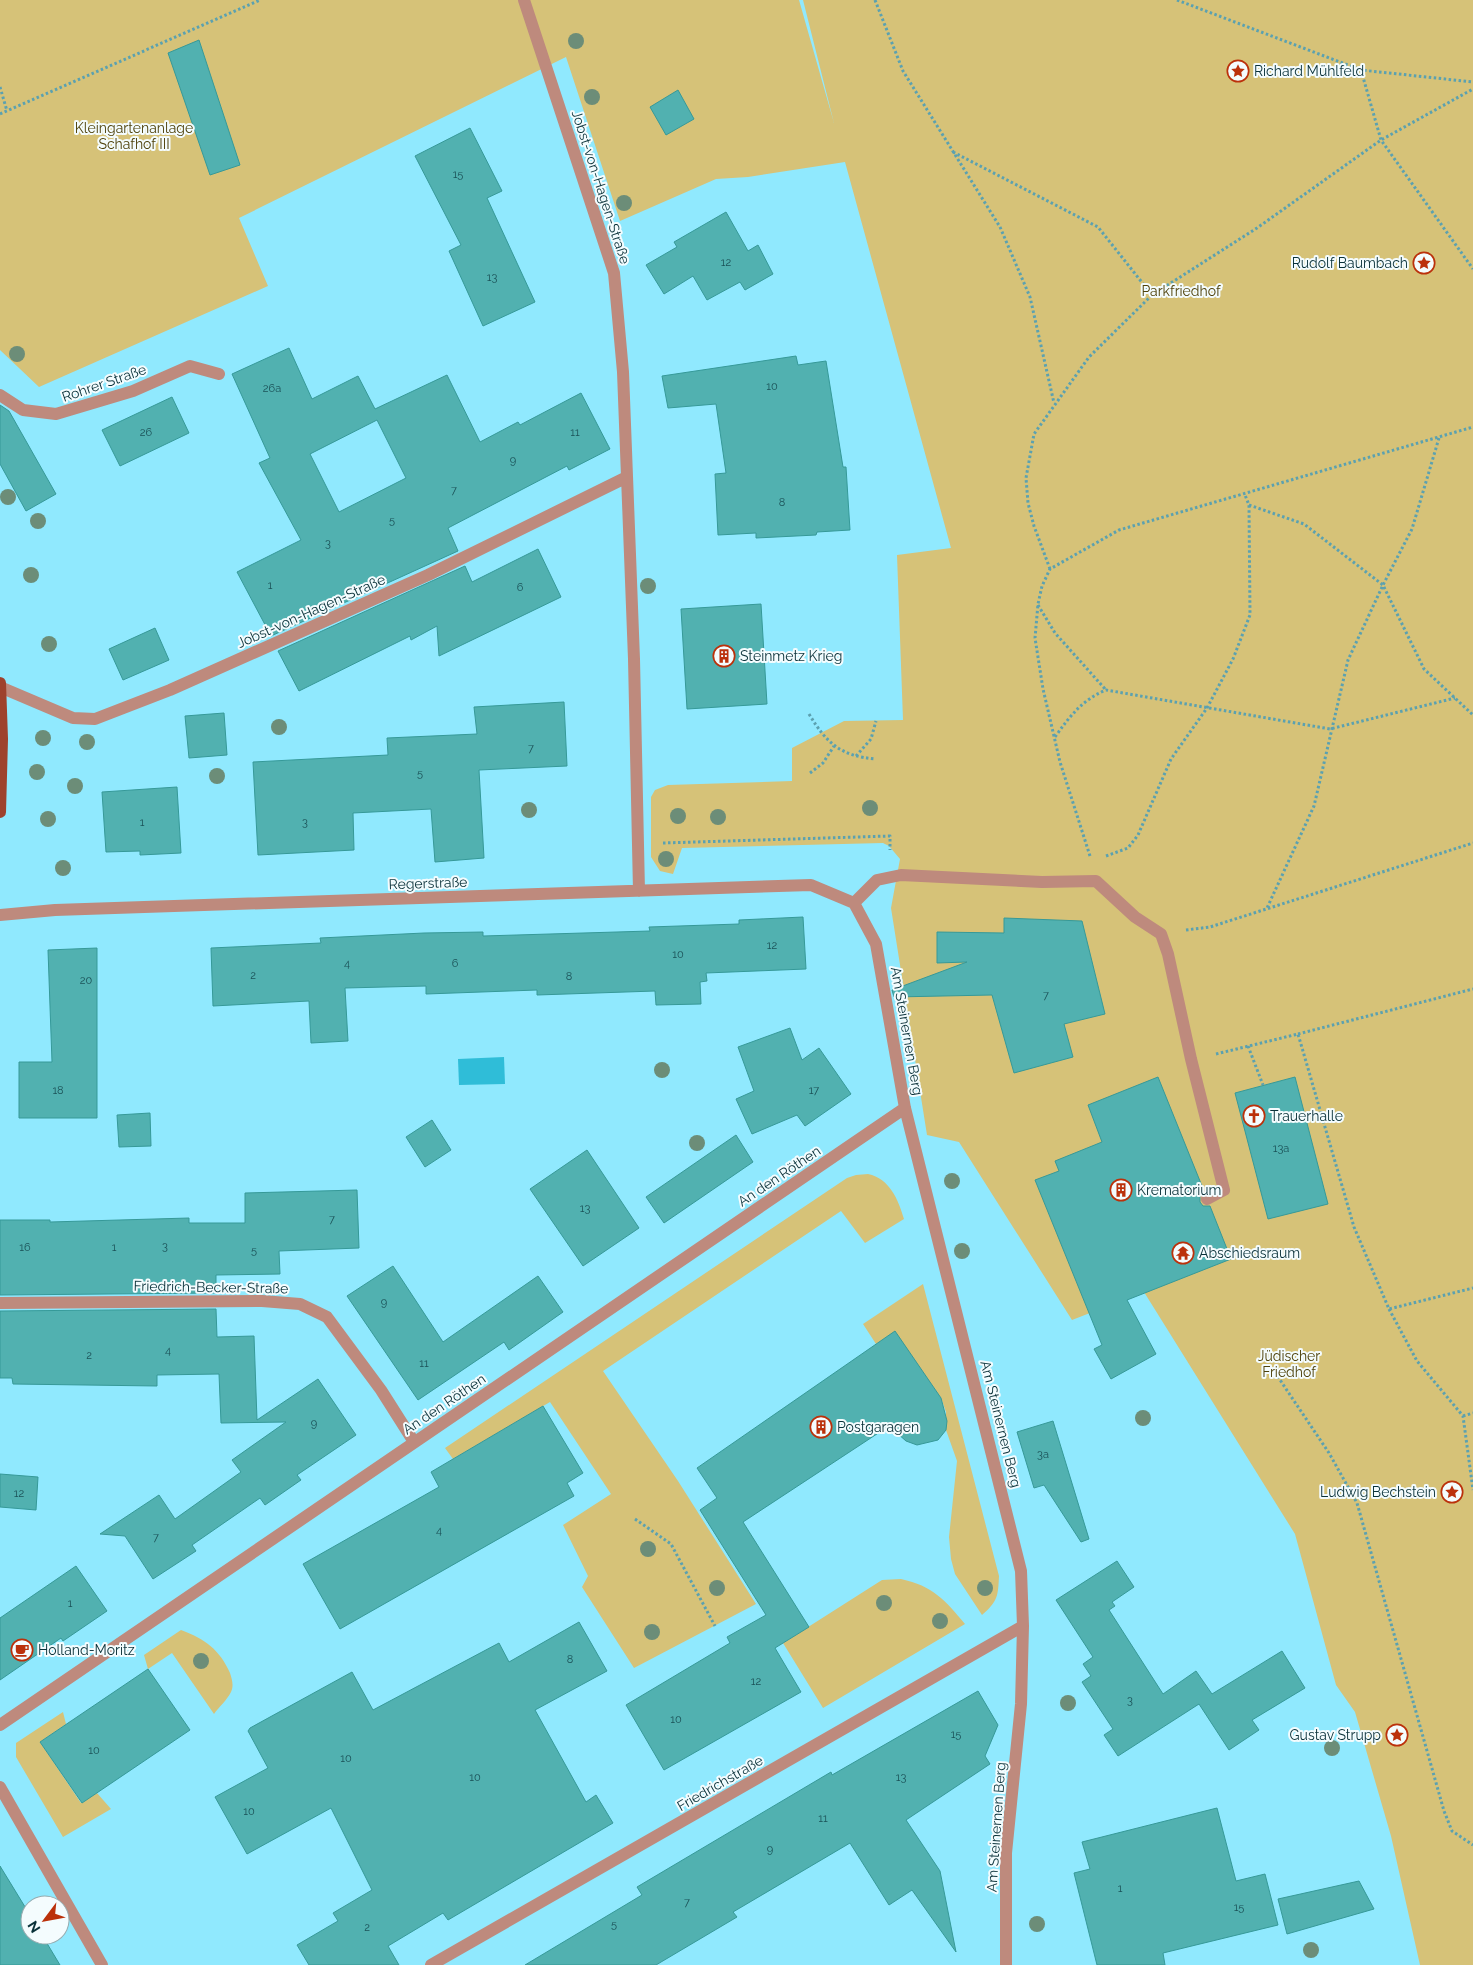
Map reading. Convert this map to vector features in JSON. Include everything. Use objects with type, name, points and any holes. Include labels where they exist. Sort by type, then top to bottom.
[{"type":"main road","points":[[0,685],[0,812]]},
{"type":"street","name":"Jobst-von-Hagen-Straße","points":[[524,0],[614,273],[623,372],[625,478],[634,659],[639,891]]},
{"type":"street","name":"Rohrer Straße","points":[[0,395],[23,410],[56,414],[133,392],[190,366],[219,374]]},
{"type":"street","name":"Jobst-von-Hagen-Straße","points":[[0,685],[73,718],[95,719],[170,690],[428,575],[625,478]]},
{"type":"street","points":[[854,903],[878,880],[901,875],[1042,882],[1096,881],[1135,916],[1161,934],[1168,954],[1191,1059],[1224,1190],[1207,1199]]},
{"type":"street","name":"Regerstraße","points":[[0,915],[65,910],[811,885],[854,903]]},
{"type":"street","name":"Am Steinernen Berg","points":[[854,903],[876,944],[905,1108],[1021,1571],[1023,1626],[1021,1704],[1006,1853],[1006,1965]]},
{"type":"street","name":"An den Röthen","points":[[0,1725],[905,1108]]},
{"type":"street","name":"Friedrich-Becker-Straße","points":[[0,1302],[262,1301],[300,1304],[327,1317],[381,1390],[414,1442]]},
{"type":"street","name":"Friedrichstraße","points":[[431,1965],[1023,1626]]},
{"type":"street","points":[[0,1787],[102,1965]]},
{"type":"path","points":[[0,114],[260,0]]},
{"type":"path","points":[[875,0],[903,71],[1000,227],[1030,297],[1054,403]]},
{"type":"path","points":[[1177,0],[1361,70],[1473,82]]},
{"type":"path","points":[[1361,70],[1381,140],[1473,269]]},
{"type":"path","points":[[0,87],[7,112]]},
{"type":"path","points":[[1050,569],[1034,526],[1026,478],[1034,434],[1054,403],[1090,357],[1152,295],[1257,228],[1381,140],[1473,89]]},
{"type":"path","points":[[953,151],[1098,227],[1152,295]]},
{"type":"path","points":[[1096,881],[1055,737],[1043,689],[1035,638],[1038,604],[1042,586],[1050,569],[1119,530],[1473,427]]},
{"type":"path","points":[[1267,908],[1314,806],[1330,729],[1348,660],[1412,529],[1439,438]]},
{"type":"path","points":[[1091,862],[1128,848],[1138,835],[1171,759],[1207,708],[1233,659],[1250,615],[1249,505],[1244,495]]},
{"type":"path","points":[[1249,505],[1304,524],[1383,585],[1424,669],[1473,715]]},
{"type":"path","points":[[1038,604],[1055,633],[1106,690]]},
{"type":"path","points":[[1055,737],[1072,712],[1090,697],[1106,690],[1330,729],[1455,698]]},
{"type":"path","points":[[809,714],[820,733],[834,746],[855,757],[876,760]]},
{"type":"path","points":[[855,757],[871,738],[876,721]]},
{"type":"path","points":[[810,773],[823,763],[834,746]]},
{"type":"path","points":[[639,845],[699,841],[890,836],[891,862],[901,875]]},
{"type":"path","points":[[1161,934],[1210,927],[1473,843]]},
{"type":"path","points":[[1191,1059],[1298,1034],[1473,989]]},
{"type":"path","points":[[1298,1034],[1354,1227],[1389,1309],[1417,1361],[1463,1416],[1473,1490]]},
{"type":"path","points":[[1248,1046],[1263,1085]]},
{"type":"path","points":[[1389,1309],[1473,1288]]},
{"type":"path","points":[[1272,1368],[1329,1452],[1357,1503],[1444,1811],[1452,1831],[1473,1845]]},
{"type":"path","points":[[1463,1416],[1473,1413]]},
{"type":"path","points":[[635,1519],[670,1544],[715,1626]]},
{"type":"green space","name":"Parkfriedhof","points":[[0,0],[799,0],[834,123],[803,0],[1473,0],[1473,1965],[1420,1965],[1391,1836],[1355,1712],[1336,1685],[1295,1534],[1144,1292],[1072,1320],[959,1142],[927,1135],[891,908],[900,859],[889,846],[883,843],[682,848],[673,874],[660,871],[651,857],[651,797],[655,790],[668,785],[792,781],[792,748],[844,721],[903,720],[897,555],[951,548],[845,162],[748,177],[716,179],[620,221],[566,57],[239,218],[268,286],[39,387],[0,350]]},
{"type":"green space","points":[[868,1174],[882,1180],[892,1191],[904,1219],[865,1243],[841,1211],[603,1371],[678,1481],[756,1604],[634,1668],[582,1587],[588,1576],[563,1525],[611,1494],[550,1402],[453,1459],[445,1448],[847,1178]]},
{"type":"green space","points":[[923,1284],[999,1576],[996,1598],[982,1615],[955,1574],[951,1559],[949,1537],[957,1461],[946,1430],[946,1412],[941,1398],[895,1332],[876,1344],[863,1324]]},
{"type":"green space","points":[[901,1579],[922,1586],[938,1595],[965,1624],[823,1708],[783,1643],[882,1580]]},
{"type":"green space","points":[[181,1630],[211,1646],[222,1658],[230,1673],[232,1690],[214,1714],[172,1653],[148,1669],[144,1655]]},
{"type":"green space","points":[[63,1712],[66,1724],[40,1742],[81,1803],[97,1793],[111,1809],[63,1837],[16,1757],[16,1743]]},
{"type":"water","points":[[504,1057],[505,1084],[459,1085],[458,1059]]},
{"type":"building","points":[[199,40],[240,165],[210,175],[168,53]]},
{"type":"building","points":[[678,90],[694,119],[666,135],[650,107]]},
{"type":"building","points":[[470,128],[502,191],[487,198],[535,302],[483,326],[449,251],[461,245],[415,156]]},
{"type":"building","points":[[726,212],[748,251],[758,245],[773,274],[745,290],[740,282],[707,300],[693,276],[664,294],[646,265],[677,247],[674,242]]},
{"type":"building","points":[[289,348],[312,399],[358,376],[375,409],[447,375],[480,442],[518,422],[520,425],[581,393],[610,449],[569,470],[567,466],[448,528],[458,551],[271,636],[237,572],[301,540],[259,463],[270,458],[232,374]],"holes":[[[377,420],[406,478],[339,512],[310,454]]]},
{"type":"building","points":[[796,356],[798,365],[826,361],[843,467],[846,467],[850,530],[817,532],[816,535],[756,538],[756,533],[718,535],[715,474],[726,473],[716,404],[668,408],[662,376]]},
{"type":"building","points":[[172,397],[189,433],[120,466],[102,430]]},
{"type":"building","points":[[0,405],[9,411],[56,494],[26,511],[0,464]]},
{"type":"building","points":[[538,549],[561,597],[439,656],[437,626],[411,640],[410,636],[299,691],[278,651],[465,566],[472,582]]},
{"type":"building","name":"Steinmetz Krieg","points":[[761,604],[767,704],[687,709],[681,609]]},
{"type":"building","points":[[155,628],[169,660],[123,680],[109,649]]},
{"type":"building","points":[[564,702],[567,766],[479,770],[484,858],[435,862],[431,809],[353,813],[354,850],[258,855],[253,762],[388,755],[387,738],[477,734],[474,707]]},
{"type":"building","points":[[224,713],[227,755],[189,758],[185,716]]},
{"type":"building","points":[[177,787],[181,853],[140,855],[140,851],[106,852],[102,792]]},
{"type":"building","points":[[803,917],[806,969],[706,973],[707,981],[700,982],[701,1004],[656,1005],[655,991],[537,995],[537,990],[426,994],[426,986],[345,988],[348,1041],[311,1043],[309,1001],[213,1006],[211,948],[321,943],[320,938],[424,933],[483,932],[483,936],[650,931],[649,927],[739,924],[739,920]]},
{"type":"building","points":[[1004,918],[1082,921],[1105,1014],[1064,1024],[1073,1057],[1014,1073],[992,995],[894,997],[892,990],[967,962],[937,963],[937,932],[1004,933]]},
{"type":"building","points":[[97,948],[97,1118],[19,1118],[19,1062],[52,1062],[48,950]]},
{"type":"building","points":[[790,1028],[802,1060],[819,1048],[851,1094],[805,1126],[797,1115],[752,1134],[736,1099],[754,1091],[738,1047]]},
{"type":"building","name":"Krematorium","points":[[1158,1077],[1204,1191],[1200,1195],[1200,1202],[1203,1206],[1210,1206],[1231,1259],[1127,1300],[1156,1354],[1111,1379],[1094,1349],[1102,1345],[1035,1180],[1059,1171],[1055,1161],[1102,1142],[1088,1105]]},
{"type":"building","points":[[1295,1077],[1328,1204],[1268,1219],[1235,1093]]},
{"type":"building","points":[[150,1113],[151,1146],[119,1147],[117,1115]]},
{"type":"building","points":[[432,1120],[451,1150],[425,1167],[406,1137]]},
{"type":"building","points":[[736,1135],[753,1162],[664,1223],[646,1197]]},
{"type":"building","points":[[587,1150],[639,1228],[583,1266],[530,1189]]},
{"type":"building","points":[[357,1190],[359,1248],[279,1251],[280,1274],[216,1275],[216,1293],[0,1295],[0,1220],[50,1220],[50,1222],[189,1218],[189,1223],[245,1223],[245,1193]]},
{"type":"building","points":[[393,1266],[443,1342],[538,1276],[563,1312],[509,1350],[504,1342],[418,1400],[347,1296]]},
{"type":"building","points":[[216,1309],[217,1337],[254,1336],[257,1420],[318,1379],[356,1435],[297,1475],[301,1480],[265,1505],[260,1498],[192,1545],[196,1551],[153,1579],[125,1536],[100,1534],[159,1495],[175,1519],[241,1472],[232,1460],[286,1422],[221,1423],[219,1374],[157,1375],[157,1386],[13,1384],[12,1378],[0,1378],[0,1311]]},
{"type":"building","points":[[895,1331],[941,1398],[947,1421],[946,1430],[938,1440],[917,1445],[906,1441],[889,1426],[743,1522],[809,1627],[775,1648],[801,1692],[664,1770],[626,1705],[730,1643],[727,1637],[766,1615],[700,1510],[717,1498],[697,1468]]},
{"type":"building","points":[[543,1406],[583,1473],[567,1483],[574,1496],[340,1629],[303,1564],[439,1487],[431,1472]]},
{"type":"building","points":[[1053,1421],[1089,1539],[1081,1542],[1044,1485],[1034,1488],[1017,1432]]},
{"type":"building","points":[[0,1474],[38,1477],[36,1510],[0,1507]]},
{"type":"building","points":[[1117,1561],[1134,1587],[1112,1602],[1115,1606],[1109,1610],[1163,1694],[1196,1671],[1212,1694],[1282,1651],[1305,1688],[1252,1720],[1259,1730],[1229,1750],[1199,1704],[1118,1756],[1104,1735],[1113,1729],[1082,1682],[1091,1676],[1083,1664],[1093,1657],[1056,1600]]},
{"type":"building","points":[[76,1566],[107,1611],[63,1641],[61,1638],[0,1680],[0,1618]]},
{"type":"building","points":[[579,1622],[607,1671],[535,1710],[586,1802],[596,1795],[613,1823],[448,1920],[443,1913],[388,1946],[399,1965],[309,1965],[297,1945],[338,1921],[333,1913],[372,1890],[331,1808],[247,1854],[215,1797],[268,1768],[248,1731],[250,1728],[352,1672],[373,1710],[499,1643],[509,1662]]},
{"type":"building","points":[[148,1669],[190,1730],[82,1803],[40,1742]]},
{"type":"building","points":[[978,1691],[998,1725],[985,1756],[990,1764],[906,1820],[940,1871],[956,1952],[912,1890],[889,1905],[850,1843],[733,1912],[737,1917],[656,1965],[525,1965],[642,1895],[637,1887],[831,1772],[832,1775]]},
{"type":"building","points":[[1217,1808],[1236,1881],[1265,1874],[1278,1925],[1163,1953],[1165,1965],[1097,1965],[1074,1873],[1090,1869],[1082,1842]]},
{"type":"building","points":[[0,1866],[20,1899],[20,1945],[48,1945],[60,1965],[0,1965]]},
{"type":"building","points":[[1359,1881],[1374,1909],[1287,1934],[1278,1899]]},
{"type":"place","name":"Richard Mühlfeld","points":[[1238,71]]},
{"type":"place","name":"Rudolf Baumbach","points":[[1424,263]]},
{"type":"place","name":"Steinmetz Krieg","points":[[724,656]]},
{"type":"place","name":"Trauerhalle","points":[[1254,1116]]},
{"type":"place","name":"Krematorium","points":[[1121,1190]]},
{"type":"place","name":"Abschiedsraum","points":[[1183,1253]]},
{"type":"place","name":"Postgaragen","points":[[821,1427]]},
{"type":"place","name":"Ludwig Bechstein","points":[[1452,1492]]},
{"type":"place","name":"Holland-Moritz","points":[[22,1650]]},
{"type":"place","name":"Gustav Strupp","points":[[1397,1735]]},
{"type":"park label","name":"Kleingartenanlage Schafhof III","points":[[134,136]]},
{"type":"park label","name":"Jüdischer Friedhof","points":[[1289,1364]]}]
